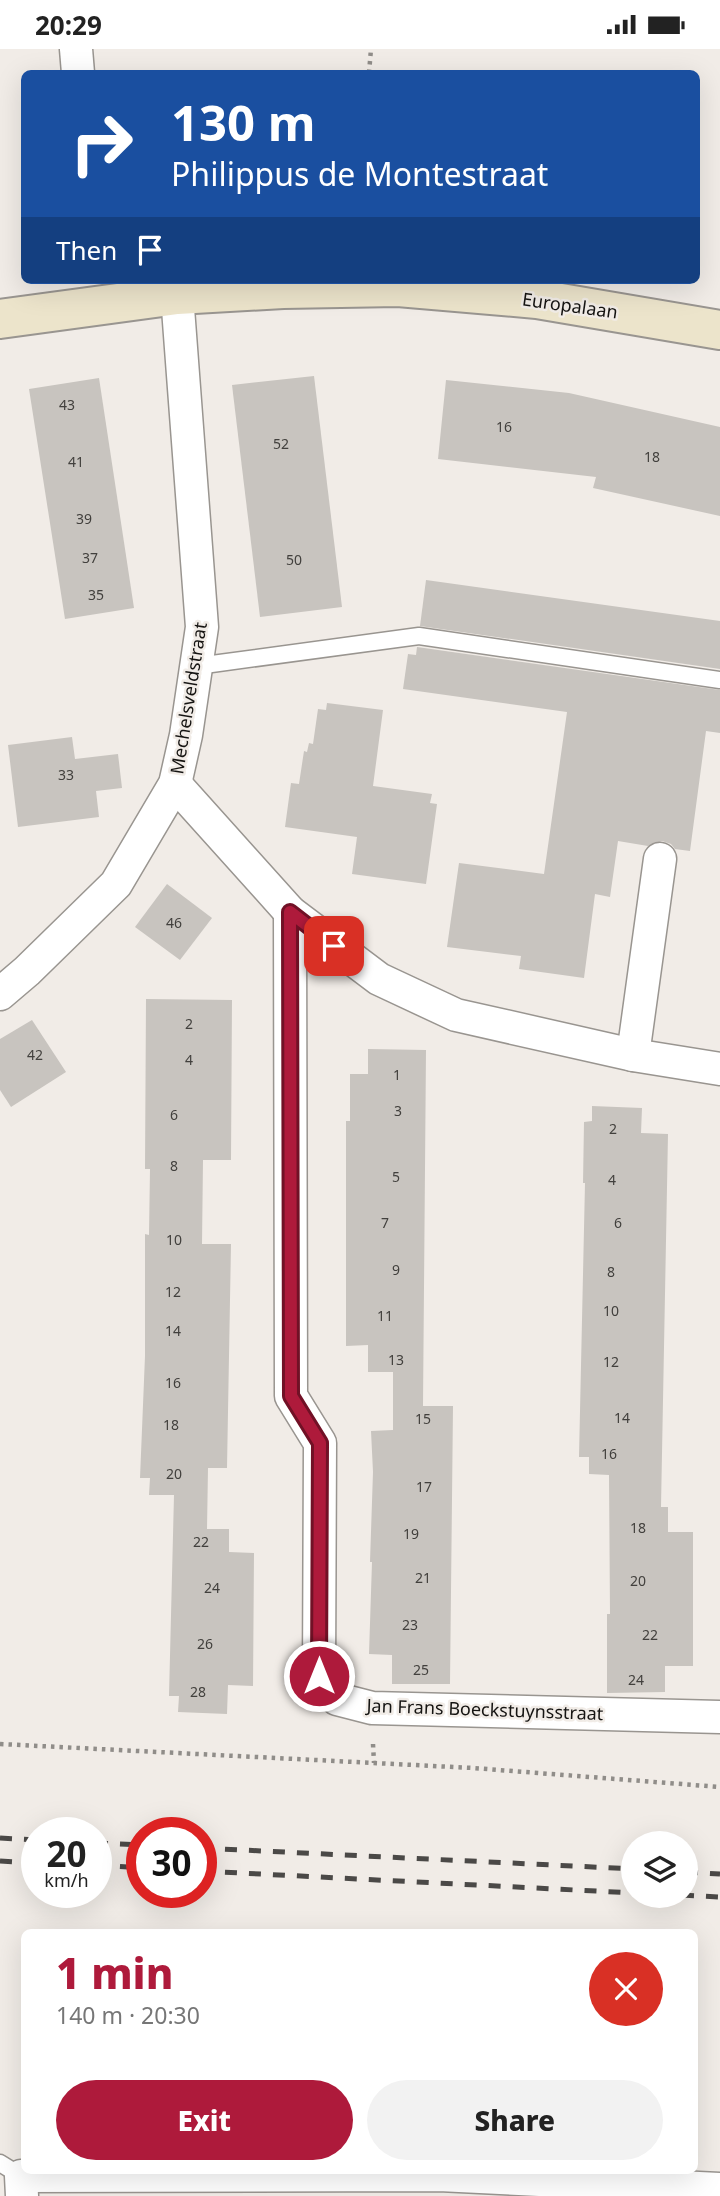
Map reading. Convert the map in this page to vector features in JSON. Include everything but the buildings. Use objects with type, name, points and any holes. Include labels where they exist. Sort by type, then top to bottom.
[{"type":"street","points":[[76,49],[78,70]]},
{"type":"street","name":"Europalaan","points":[[0,319],[98,293],[177,295],[283,289],[398,287],[537,299],[720,330]]},
{"type":"street","name":"Mechelsveldstraat","points":[[0,994],[116,884],[175,784],[202,627],[177,295]]},
{"type":"street","points":[[175,784],[290,912],[379,979],[456,1015],[632,1055],[720,1069]]},
{"type":"street","points":[[632,1055],[660,859]]},
{"type":"street","name":"Jan Frans Boeckstuynsstraat","points":[[290,912],[291,1396],[320,1443],[319,1676],[337,1699],[372,1709],[720,1717]]},
{"type":"street","points":[[14,2179],[439,2175],[720,2189]]},
{"type":"lane","points":[[197,666],[419,636],[720,680]]},
{"type":"path","points":[[369,70],[371,49]]},
{"type":"path","points":[[0,1744],[473,1768],[720,1787]]},
{"type":"railway","points":[[0,1838],[21,1839]]},
{"type":"railway","points":[[112,1844],[126,1844]]},
{"type":"railway","points":[[217,1849],[621,1868]]},
{"type":"railway","points":[[0,1861],[21,1862]]},
{"type":"railway","points":[[112,1866],[126,1867]]},
{"type":"railway","points":[[217,1872],[621,1892]]},
{"type":"railway","points":[[698,1873],[720,1874]]},
{"type":"railway","points":[[698,1896],[720,1897]]},
{"type":"route","points":[[319,1676],[320,1443],[291,1396],[290,912],[334,946]]}]
